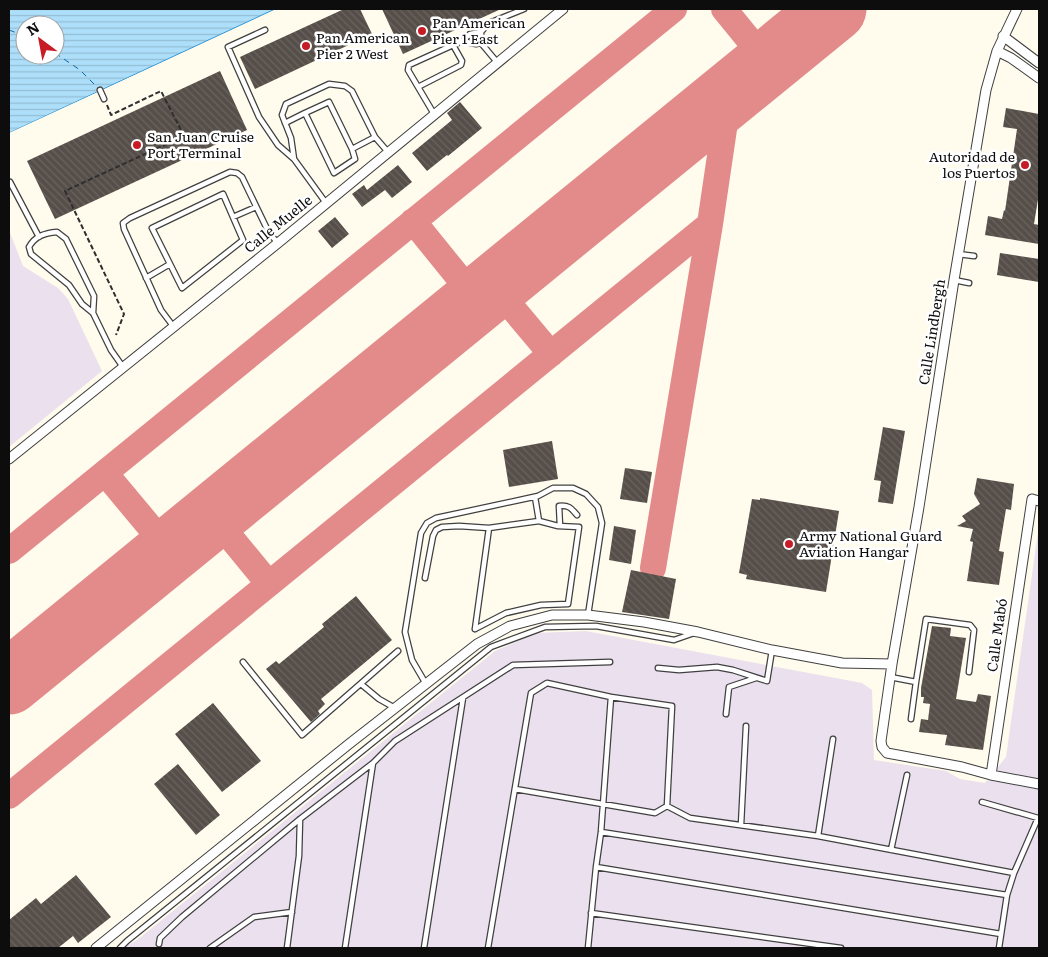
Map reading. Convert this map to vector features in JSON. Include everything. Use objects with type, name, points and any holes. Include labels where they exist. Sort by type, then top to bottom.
[{"type":"street","name":"Calle Muelle","points":[[9,459],[278,243],[563,9]]},
{"type":"street","name":"Calle Lindbergh","points":[[991,775],[971,769],[887,753],[882,747],[881,741],[958,254],[986,90],[997,50],[1017,9]]},
{"type":"street","points":[[1003,36],[1039,63]]},
{"type":"street","points":[[997,50],[1039,78]]},
{"type":"street","name":"Calle Mabó","points":[[991,775],[1036,500]]},
{"type":"street","points":[[96,948],[477,644],[510,626],[552,615],[588,616],[644,622],[842,663],[892,664]]},
{"type":"street","points":[[991,775],[1039,784]]},
{"type":"lane","points":[[434,114],[408,70],[409,65],[462,41],[470,34],[481,32],[489,23],[524,9]]},
{"type":"lane","points":[[265,30],[228,47],[259,116],[278,146],[294,159],[326,203]]},
{"type":"lane","points":[[481,32],[481,43],[497,62]]},
{"type":"lane","points":[[462,41],[476,44],[481,43]]},
{"type":"lane","points":[[418,87],[461,65],[462,61],[453,45]]},
{"type":"lane","points":[[294,159],[291,138],[282,115],[286,104],[329,84],[345,86],[352,91],[375,137],[388,152]]},
{"type":"lane","points":[[100,90],[104,99]]},
{"type":"lane","points":[[285,123],[329,102],[352,148],[355,159],[334,173],[305,114]]},
{"type":"lane","points":[[352,148],[375,137]]},
{"type":"lane","points":[[174,326],[161,310],[123,223],[130,218],[230,172],[237,173],[242,177],[269,233],[278,243]]},
{"type":"lane","points":[[10,182],[39,237]]},
{"type":"lane","points":[[223,194],[243,240],[182,288],[170,264],[152,228],[223,194]]},
{"type":"lane","points":[[233,217],[256,207]]},
{"type":"lane","points":[[93,313],[94,296],[66,239],[57,232],[45,234],[33,240],[29,246],[32,254],[69,285],[82,304],[93,313],[111,350],[123,367]]},
{"type":"lane","points":[[958,254],[974,256]]},
{"type":"lane","points":[[146,278],[170,264]]},
{"type":"lane","points":[[954,280],[969,283]]},
{"type":"lane","points":[[426,684],[412,660],[405,632],[422,533],[427,523],[436,518],[535,497],[553,488],[573,488],[586,494],[598,507],[602,523],[588,616]]},
{"type":"lane","points":[[535,497],[539,520]]},
{"type":"lane","points":[[560,526],[560,506],[572,508],[577,515]]},
{"type":"lane","points":[[425,578],[433,536],[436,530],[442,527],[489,528],[539,520],[560,526],[579,527],[568,604],[541,605],[506,613],[475,629],[489,528]]},
{"type":"lane","points":[[911,719],[926,619],[970,625],[974,630],[969,672]]},
{"type":"lane","points":[[120,948],[491,647],[545,627],[596,626],[674,640],[698,632]]},
{"type":"lane","points":[[658,668],[678,670],[717,667],[767,681],[772,650]]},
{"type":"lane","points":[[243,662],[302,735],[398,652]]},
{"type":"lane","points":[[159,944],[160,938],[182,917],[300,819],[372,763],[395,741],[513,666],[610,662]]},
{"type":"lane","points":[[890,676],[916,682]]},
{"type":"lane","points":[[726,714],[729,687],[756,678]]},
{"type":"lane","points":[[488,948],[531,693],[547,683],[612,697],[672,706],[667,806]]},
{"type":"lane","points":[[361,684],[379,699],[395,708]]},
{"type":"lane","points":[[588,948],[601,832],[612,697]]},
{"type":"lane","points":[[424,948],[463,698]]},
{"type":"lane","points":[[741,825],[746,726]]},
{"type":"lane","points":[[818,836],[833,739]]},
{"type":"lane","points":[[345,948],[372,763]]},
{"type":"lane","points":[[891,850],[907,775]]},
{"type":"lane","points":[[515,789],[655,813],[667,806]]},
{"type":"lane","points":[[982,802],[1038,818],[1014,873],[1007,895],[999,948]]},
{"type":"lane","points":[[667,806],[690,818],[818,836],[1014,873]]},
{"type":"lane","points":[[286,948],[299,856],[300,819]]},
{"type":"lane","points":[[601,832],[1007,895]]},
{"type":"lane","points":[[596,867],[1001,934]]},
{"type":"lane","points":[[210,948],[254,917],[292,912]]},
{"type":"lane","points":[[591,912],[841,948]]},
{"type":"path","points":[[104,99],[111,115],[161,91],[184,136],[65,191],[124,314],[116,335]]},
{"type":"shaded area","points":[[9,230],[23,266],[58,288],[68,299],[102,371],[9,447]]},
{"type":"shaded area","points":[[1039,525],[1039,948],[123,948],[137,940],[495,651],[536,633],[586,631],[862,683],[872,690],[874,760],[946,771],[960,779],[985,783],[1006,757]]},
{"type":"water","points":[[9,9],[275,9],[9,133]]},
{"type":"pier","points":[[278,9],[276,11],[9,135],[9,133]]},
{"type":"building","name":"Pan American Pier 2 West","points":[[344,9],[360,9],[372,34],[255,89],[240,57]]},
{"type":"building","name":"Pan American Pier 1 East","points":[[382,9],[501,9],[403,54]]},
{"type":"building","name":"San Juan Cruise Port Terminal","points":[[220,71],[247,130],[55,219],[27,161]]},
{"type":"building","points":[[460,102],[482,128],[427,171],[412,153],[452,120],[447,113]]},
{"type":"building","name":"Autoridad de los Puertos","points":[[1006,108],[1039,114],[1039,193],[1034,224],[1039,225],[1039,244],[985,235],[988,216],[1002,219],[1005,211],[1017,129],[1003,127]]},
{"type":"building","points":[[398,165],[412,182],[392,198],[385,190],[362,207],[352,194],[364,185],[367,190]]},
{"type":"building","points":[[335,217],[349,234],[332,248],[318,231]]},
{"type":"building","points":[[1000,253],[1039,259],[1039,282],[997,275]]},
{"type":"building","points":[[883,427],[905,431],[893,504],[878,502],[881,481],[874,480]]},
{"type":"building","points":[[552,441],[558,479],[509,487],[503,450]]},
{"type":"building","points":[[625,468],[652,472],[647,503],[620,499]]},
{"type":"building","points":[[977,478],[1014,484],[1011,510],[1006,509],[999,551],[1004,552],[999,585],[967,581],[973,542],[970,541],[973,529],[957,526],[966,521],[962,516],[980,504],[974,494]]},
{"type":"building","name":"Army National Guard Aviation Hangar","points":[[760,498],[839,511],[826,592],[746,579],[747,575],[739,573],[752,499],[760,500]]},
{"type":"building","points":[[614,526],[636,530],[631,564],[609,560]]},
{"type":"building","points":[[631,570],[676,579],[669,619],[622,612]]},
{"type":"building","points":[[356,596],[392,640],[321,699],[325,704],[318,711],[320,714],[311,722],[266,669],[276,661],[279,664],[324,627],[322,624]]},
{"type":"building","points":[[932,626],[951,628],[950,636],[966,638],[956,699],[976,702],[978,694],[991,696],[983,750],[945,745],[947,735],[919,732],[921,719],[928,720],[930,704],[923,703],[924,697],[921,697],[921,688]]},
{"type":"building","points":[[213,703],[261,761],[222,792],[175,734]]},
{"type":"building","points":[[178,764],[220,815],[196,835],[154,784]]},
{"type":"building","points":[[76,875],[111,917],[78,943],[73,936],[58,948],[9,948],[9,920],[36,898],[41,904]]},
{"type":"ferry route","points":[[9,30],[15,32]]},
{"type":"ferry route","points":[[65,60],[80,70],[99,89]]},
{"type":"taxiway","points":[[9,551],[674,9]]},
{"type":"taxiway","points":[[724,9],[768,63]]},
{"type":"taxiway","points":[[653,568],[710,224],[729,95]]},
{"type":"taxiway","points":[[413,221],[477,300]]},
{"type":"taxiway","points":[[9,796],[710,224]]},
{"type":"taxiway","points":[[494,286],[551,354]]},
{"type":"taxiway","points":[[105,473],[170,551]]},
{"type":"taxiway","points":[[213,516],[269,584]]},
{"type":"runway","points":[[9,682],[834,9]]},
{"type":"place","name":"Pan American Pier 1 East","points":[[422,31]]},
{"type":"place","name":"Pan American Pier 2 West","points":[[306,46]]},
{"type":"place","name":"San Juan Cruise Port Terminal","points":[[137,145]]},
{"type":"place","name":"Autoridad de los Puertos","points":[[1025,165]]},
{"type":"place","name":"Army National Guard Aviation Hangar","points":[[789,544]]}]
